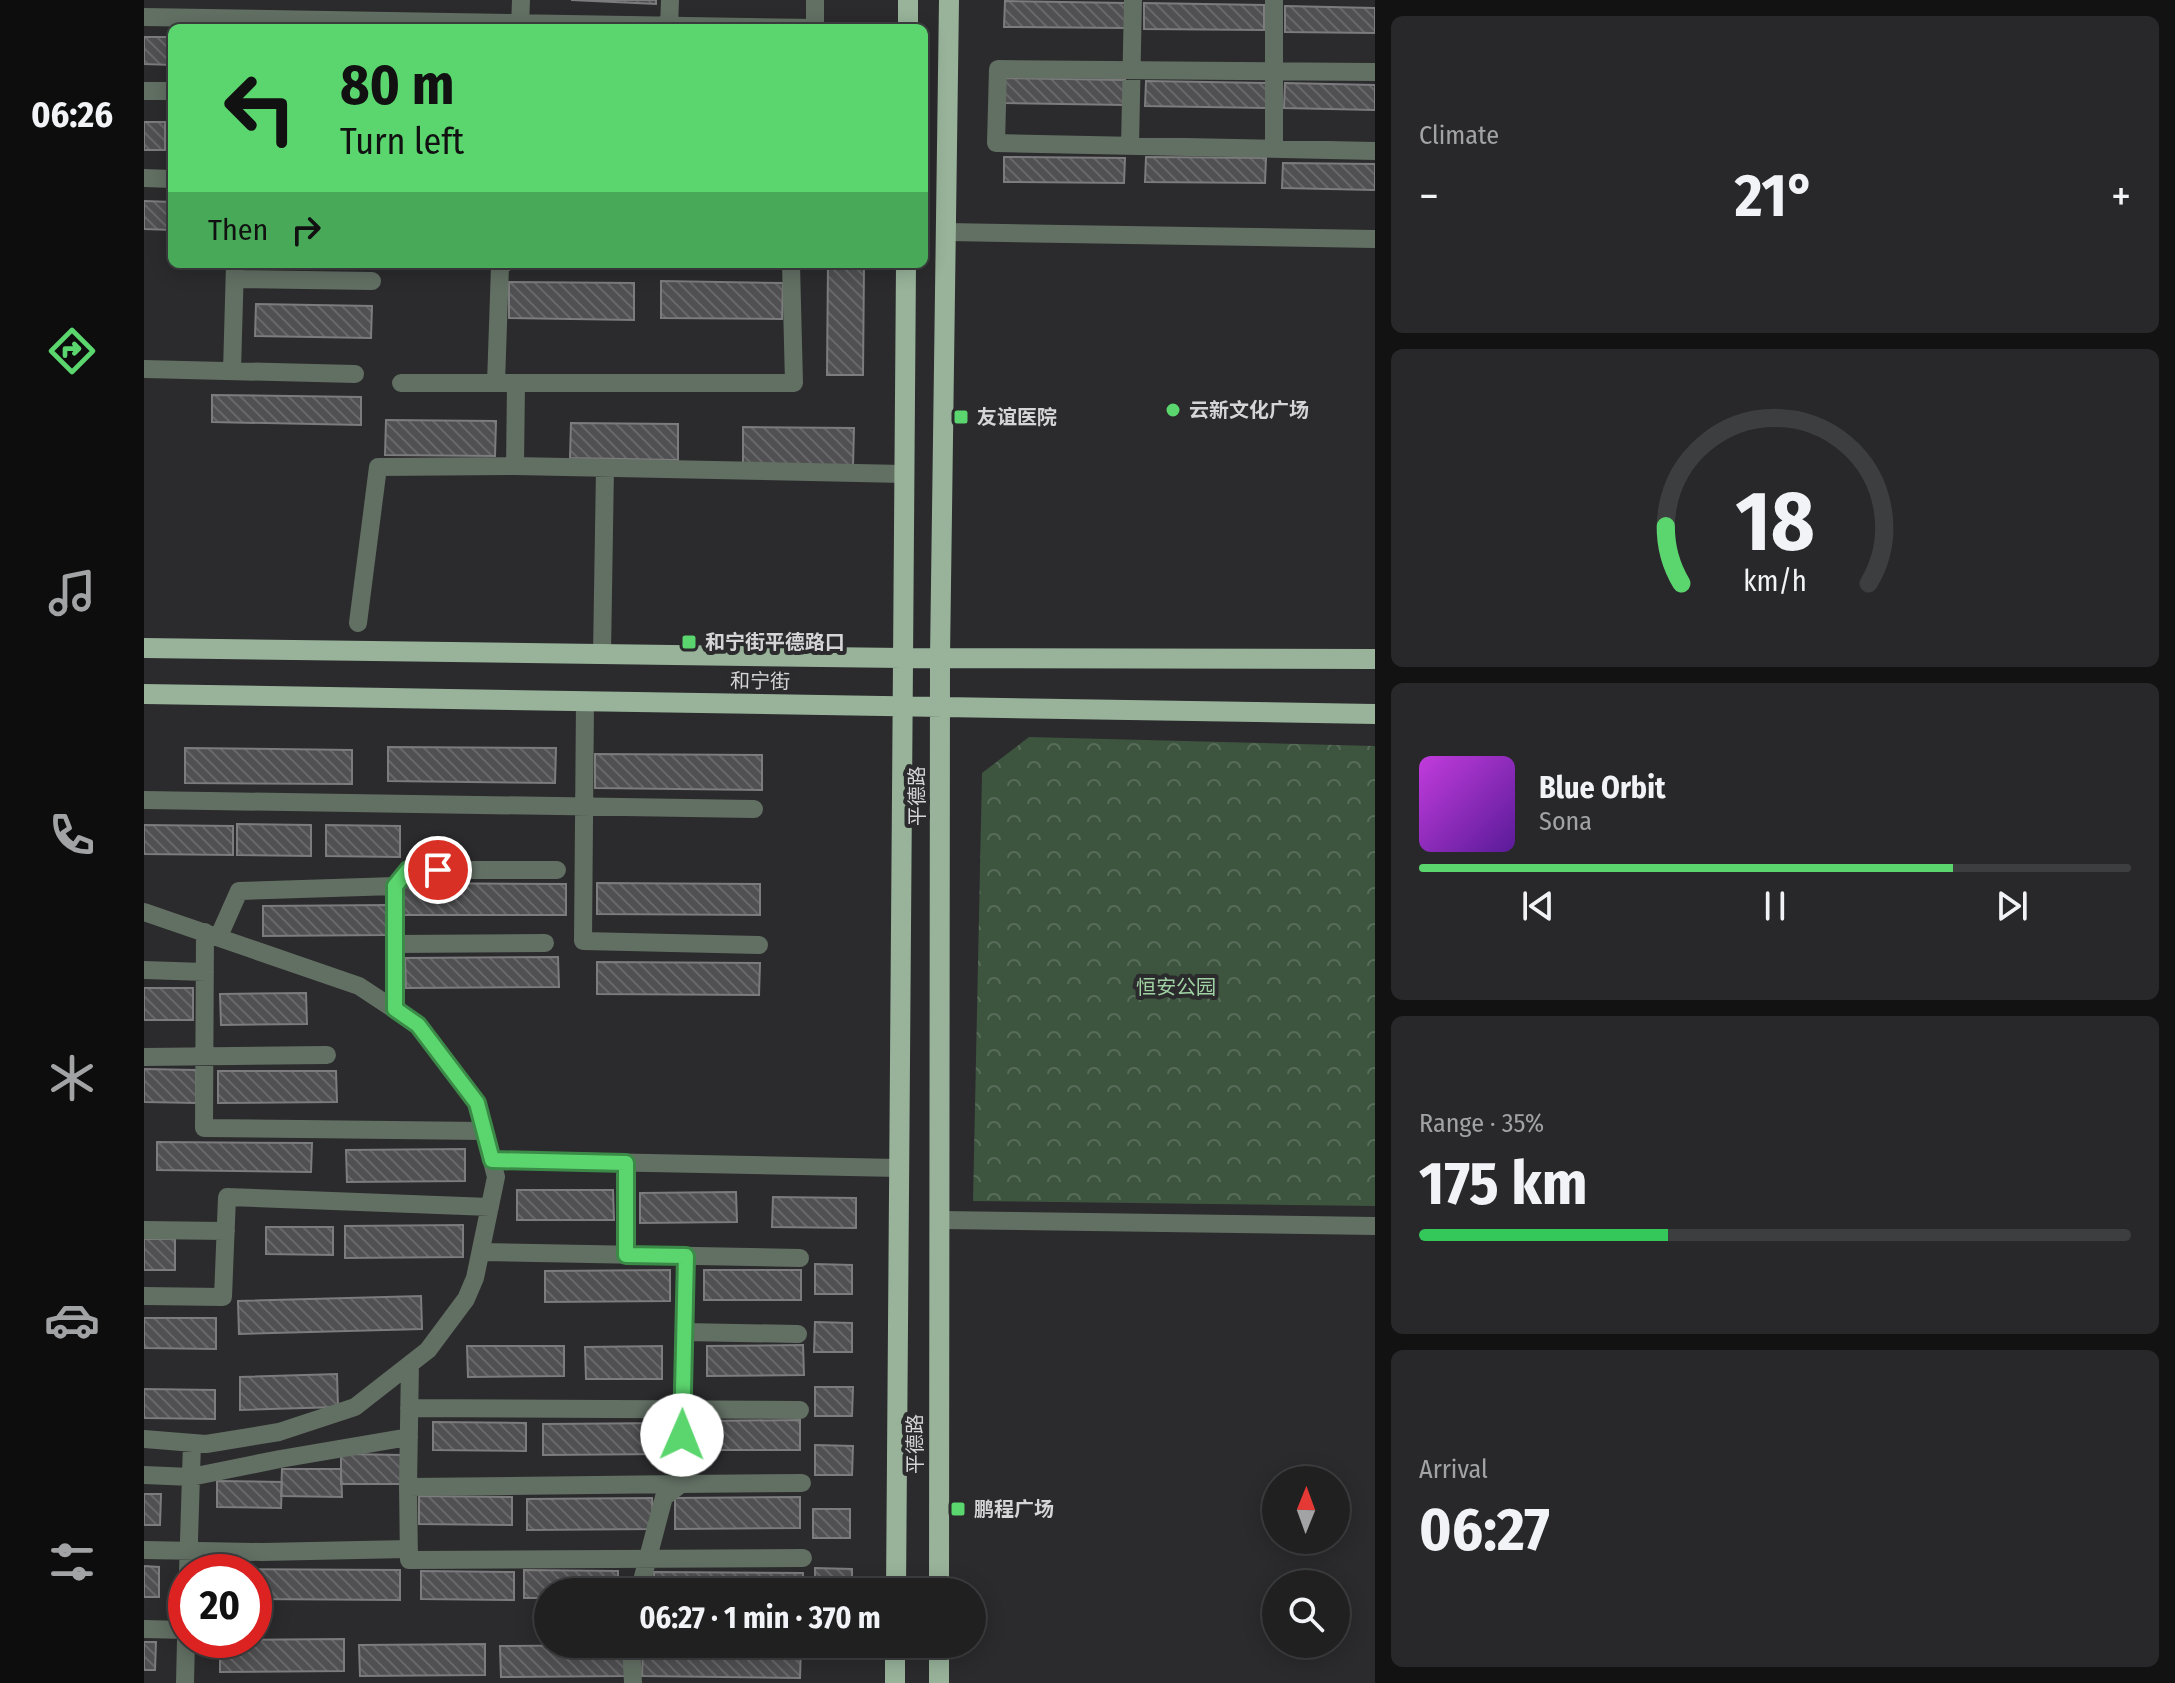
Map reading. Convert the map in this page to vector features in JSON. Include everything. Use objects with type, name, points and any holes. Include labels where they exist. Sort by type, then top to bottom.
[{"type":"main road","points":[[908,0],[908,24]]},
{"type":"main road","name":"平德路","points":[[939,1578],[940,658],[949,0]]},
{"type":"main road","name":"平德路","points":[[896,1578],[906,268]]},
{"type":"main road","name":"和宁街","points":[[144,648],[902,658],[1375,659]]},
{"type":"main road","name":"和宁街","points":[[144,694],[1375,714]]},
{"type":"main road","points":[[895,1658],[895,1683]]},
{"type":"main road","points":[[939,1658],[939,1683]]},
{"type":"street","points":[[520,24],[521,0]]},
{"type":"street","points":[[669,24],[670,0]]},
{"type":"street","points":[[815,0],[815,24]]},
{"type":"street","points":[[1130,146],[1133,0]]},
{"type":"street","points":[[1274,0],[1274,149]]},
{"type":"street","points":[[144,17],[221,15],[466,24]]},
{"type":"street","points":[[1375,72],[998,69],[996,143],[1375,151]]},
{"type":"street","points":[[144,91],[168,91]]},
{"type":"street","points":[[144,178],[168,179]]},
{"type":"street","points":[[947,232],[1375,239]]},
{"type":"street","points":[[496,383],[500,268]]},
{"type":"street","points":[[401,383],[794,383],[791,268]]},
{"type":"street","points":[[232,371],[235,272],[372,281]]},
{"type":"street","points":[[144,369],[355,374]]},
{"type":"street","points":[[515,466],[516,383]]},
{"type":"street","points":[[358,623],[378,467],[515,466],[904,474]]},
{"type":"street","points":[[602,654],[605,468]]},
{"type":"street","points":[[585,702],[583,941],[759,945]]},
{"type":"street","points":[[144,800],[754,809]]},
{"type":"street","points":[[395,1009],[395,886],[408,870],[557,870]]},
{"type":"street","points":[[395,886],[239,891],[212,934],[205,972],[204,1128],[484,1131]]},
{"type":"street","points":[[144,912],[359,986],[418,1025],[477,1103],[496,1177],[475,1278],[466,1299],[428,1350],[355,1407],[279,1432],[206,1444],[144,1439]]},
{"type":"street","points":[[395,944],[545,943]]},
{"type":"street","points":[[144,970],[205,972]]},
{"type":"street","points":[[144,1057],[327,1055]]},
{"type":"street","points":[[492,1160],[899,1168]]},
{"type":"street","points":[[626,1163],[626,1255]]},
{"type":"street","points":[[144,1296],[223,1297],[227,1197],[490,1207]]},
{"type":"street","points":[[940,1220],[1375,1226]]},
{"type":"street","points":[[144,1230],[226,1231]]},
{"type":"street","points":[[481,1252],[800,1258]]},
{"type":"street","points":[[681,1484],[686,1256]]},
{"type":"street","points":[[684,1332],[798,1334]]},
{"type":"street","points":[[410,1364],[409,1560],[803,1558]]},
{"type":"street","points":[[409,1408],[800,1410]]},
{"type":"street","points":[[144,1475],[191,1477],[409,1437]]},
{"type":"street","points":[[189,1554],[192,1443]]},
{"type":"street","points":[[408,1487],[802,1483]]},
{"type":"street","points":[[643,1578],[664,1497],[681,1484]]},
{"type":"street","points":[[144,1550],[408,1549]]},
{"type":"street","points":[[144,1629],[168,1630]]},
{"type":"street","points":[[185,1683],[186,1658]]},
{"type":"street","points":[[632,1658],[633,1683]]},
{"type":"green space","name":"恒安公园","points":[[1029,737],[1375,746],[1375,1206],[973,1201],[982,773]]},
{"type":"building","points":[[571,0],[656,0],[656,4]]},
{"type":"building","points":[[1005,1],[1125,3],[1125,28],[1004,27]]},
{"type":"building","points":[[1144,3],[1264,5],[1264,30],[1144,29]]},
{"type":"building","points":[[1285,6],[1375,8],[1375,33],[1285,32]]},
{"type":"building","points":[[144,37],[168,37],[168,65],[144,64]]},
{"type":"building","points":[[1005,78],[1125,80],[1124,105],[1004,103]]},
{"type":"building","points":[[1146,81],[1266,83],[1266,108],[1145,106]]},
{"type":"building","points":[[1285,83],[1375,85],[1375,110],[1284,108]]},
{"type":"building","points":[[144,122],[165,122],[165,150],[144,150]]},
{"type":"building","points":[[1004,157],[1125,158],[1124,183],[1004,182]]},
{"type":"building","points":[[1146,157],[1266,158],[1265,183],[1145,182]]},
{"type":"building","points":[[1283,163],[1375,164],[1375,190],[1282,188]]},
{"type":"building","points":[[144,201],[168,202],[168,230],[144,229]]},
{"type":"building","points":[[828,268],[864,268],[863,375],[827,375]]},
{"type":"building","points":[[661,281],[783,283],[782,319],[661,318]]},
{"type":"building","points":[[509,282],[634,283],[634,320],[509,318]]},
{"type":"building","points":[[256,304],[372,306],[371,338],[255,336]]},
{"type":"building","points":[[212,395],[361,397],[361,425],[212,422]]},
{"type":"building","points":[[386,420],[496,421],[495,456],[385,455]]},
{"type":"building","points":[[571,423],[678,424],[678,460],[570,458]]},
{"type":"building","points":[[743,427],[854,428],[853,466],[743,465]]},
{"type":"building","points":[[388,747],[556,748],[555,783],[388,781]]},
{"type":"building","points":[[185,748],[352,750],[352,784],[185,783]]},
{"type":"building","points":[[595,754],[762,755],[762,790],[595,788]]},
{"type":"building","points":[[237,824],[311,825],[311,856],[237,855]]},
{"type":"building","points":[[144,825],[233,826],[233,855],[144,854]]},
{"type":"building","points":[[326,825],[400,826],[400,857],[326,856]]},
{"type":"building","points":[[404,883],[566,884],[566,915],[404,915]]},
{"type":"building","points":[[597,883],[760,884],[760,915],[597,914]]},
{"type":"building","points":[[386,905],[386,935],[263,936],[263,906]]},
{"type":"building","points":[[558,957],[559,987],[406,988],[405,958]]},
{"type":"building","points":[[597,962],[760,963],[759,995],[597,994]]},
{"type":"building","points":[[144,988],[193,988],[193,1020],[144,1020]]},
{"type":"building","points":[[306,993],[307,1024],[221,1025],[220,994]]},
{"type":"building","points":[[144,1069],[196,1070],[196,1103],[144,1102]]},
{"type":"building","points":[[218,1071],[336,1071],[337,1102],[218,1103]]},
{"type":"building","points":[[157,1142],[312,1143],[311,1172],[157,1170]]},
{"type":"building","points":[[465,1149],[465,1181],[347,1182],[346,1150]]},
{"type":"building","points":[[517,1190],[613,1190],[614,1220],[517,1220]]},
{"type":"building","points":[[736,1192],[737,1222],[640,1223],[640,1193]]},
{"type":"building","points":[[773,1197],[856,1198],[856,1228],[772,1227]]},
{"type":"building","points":[[463,1225],[463,1257],[345,1258],[345,1226]]},
{"type":"building","points":[[266,1227],[333,1227],[333,1255],[266,1254]]},
{"type":"building","points":[[144,1239],[175,1239],[175,1270],[144,1270]]},
{"type":"building","points":[[815,1264],[852,1265],[852,1294],[815,1294]]},
{"type":"building","points":[[670,1270],[670,1301],[545,1302],[545,1271]]},
{"type":"building","points":[[704,1270],[801,1270],[801,1300],[704,1300]]},
{"type":"building","points":[[421,1296],[422,1329],[239,1334],[238,1301]]},
{"type":"building","points":[[144,1318],[216,1318],[216,1349],[144,1348]]},
{"type":"building","points":[[815,1322],[852,1323],[852,1352],[814,1352]]},
{"type":"building","points":[[803,1345],[804,1375],[707,1376],[707,1346]]},
{"type":"building","points":[[467,1346],[564,1346],[564,1376],[468,1377]]},
{"type":"building","points":[[662,1346],[662,1379],[586,1379],[585,1347]]},
{"type":"building","points":[[337,1374],[338,1407],[240,1410],[240,1377]]},
{"type":"building","points":[[815,1387],[853,1387],[852,1416],[815,1416]]},
{"type":"building","points":[[144,1389],[215,1390],[215,1419],[144,1418]]},
{"type":"building","points":[[800,1420],[800,1450],[703,1450],[703,1421]]},
{"type":"building","points":[[433,1422],[526,1423],[526,1451],[433,1450]]},
{"type":"building","points":[[668,1423],[669,1454],[543,1455],[543,1424]]},
{"type":"building","points":[[815,1445],[853,1446],[852,1475],[815,1475]]},
{"type":"building","points":[[341,1454],[403,1455],[403,1484],[341,1484]]},
{"type":"building","points":[[282,1469],[341,1469],[342,1497],[281,1496]]},
{"type":"building","points":[[217,1481],[282,1482],[281,1508],[217,1507]]},
{"type":"building","points":[[144,1494],[161,1494],[160,1525],[144,1525]]},
{"type":"building","points":[[419,1496],[512,1497],[512,1525],[419,1524]]},
{"type":"building","points":[[800,1497],[800,1528],[675,1529],[675,1498]]},
{"type":"building","points":[[652,1498],[653,1529],[527,1530],[527,1499]]},
{"type":"building","points":[[813,1509],[850,1509],[850,1538],[813,1538]]},
{"type":"building","points":[[144,1566],[159,1567],[159,1597],[144,1597]]},
{"type":"building","points":[[815,1568],[852,1569],[852,1578],[815,1578]]},
{"type":"building","points":[[272,1569],[400,1570],[400,1600],[272,1599]]},
{"type":"building","points":[[524,1570],[618,1571],[618,1578],[534,1578],[534,1598],[524,1598]]},
{"type":"building","points":[[421,1571],[514,1572],[514,1600],[421,1599]]},
{"type":"building","points":[[654,1572],[803,1573],[803,1578],[654,1578]]},
{"type":"building","points":[[344,1639],[344,1671],[220,1672],[220,1658],[272,1658],[272,1640]]},
{"type":"building","points":[[144,1642],[156,1642],[155,1670],[144,1670]]},
{"type":"building","points":[[485,1644],[485,1675],[360,1676],[359,1645]]},
{"type":"building","points":[[500,1646],[534,1646],[534,1658],[626,1658],[626,1676],[501,1677]]},
{"type":"building","points":[[643,1658],[801,1658],[800,1678],[642,1676]]},
{"type":"place","name":"云新文化广场","points":[[1173,410]]},
{"type":"place","name":"友谊医院","points":[[961,417]]},
{"type":"place","name":"和宁街平德路口","points":[[689,642]]},
{"type":"place","name":"鹏程广场","points":[[958,1509]]},
{"type":"route","points":[[438,870],[408,870],[395,886],[395,1009],[418,1025],[477,1103],[492,1160],[626,1163],[626,1255],[686,1256],[682,1435]]}]
